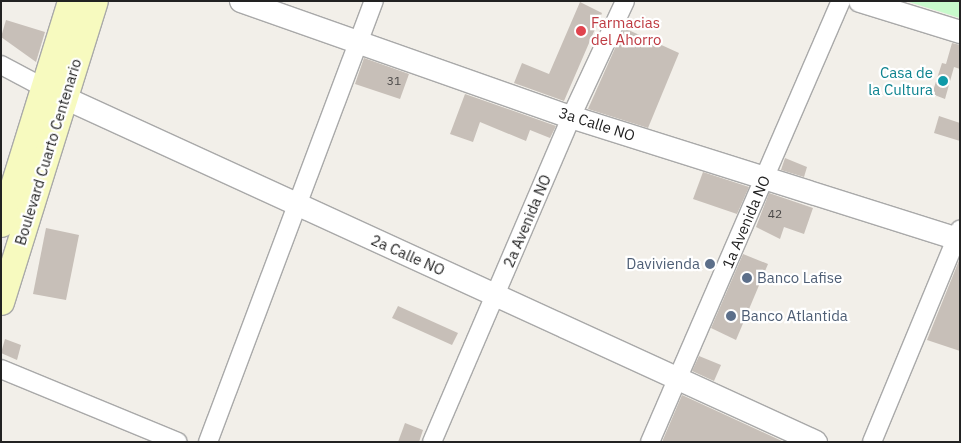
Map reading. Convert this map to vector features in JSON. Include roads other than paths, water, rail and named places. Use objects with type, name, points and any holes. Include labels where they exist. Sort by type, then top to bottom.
[{"type":"main road","name":"Boulevard Cuarto Centenario","points":[[1,302],[54,93],[70,1]]},
{"type":"main road","name":"Boulevard Cuarto Centenario","points":[[1,224],[54,93],[95,1]]},
{"type":"street","name":"3a Calle NO","points":[[241,1],[360,41],[571,117],[958,236]]},
{"type":"street","points":[[208,442],[299,205],[374,1]]},
{"type":"street","name":"2a Avenida NO","points":[[432,442],[571,117],[625,1]]},
{"type":"street","name":"1a Avenida NO","points":[[650,442],[841,1]]},
{"type":"street","points":[[860,1],[960,32]]},
{"type":"street","name":"2a Calle NO","points":[[1,65],[54,93],[679,377],[816,442]]},
{"type":"street","points":[[872,442],[958,236]]},
{"type":"street","points":[[1,369],[178,442]]},
{"type":"place","name":"Farmacias del Ahorro","points":[[581,31]]},
{"type":"place","name":"Casa de la Cultura","points":[[943,81]]},
{"type":"place","name":"Davivienda","points":[[710,264]]},
{"type":"place","name":"Banco Lafise","points":[[747,278]]},
{"type":"place","name":"Banco Atlantida","points":[[731,316]]}]
